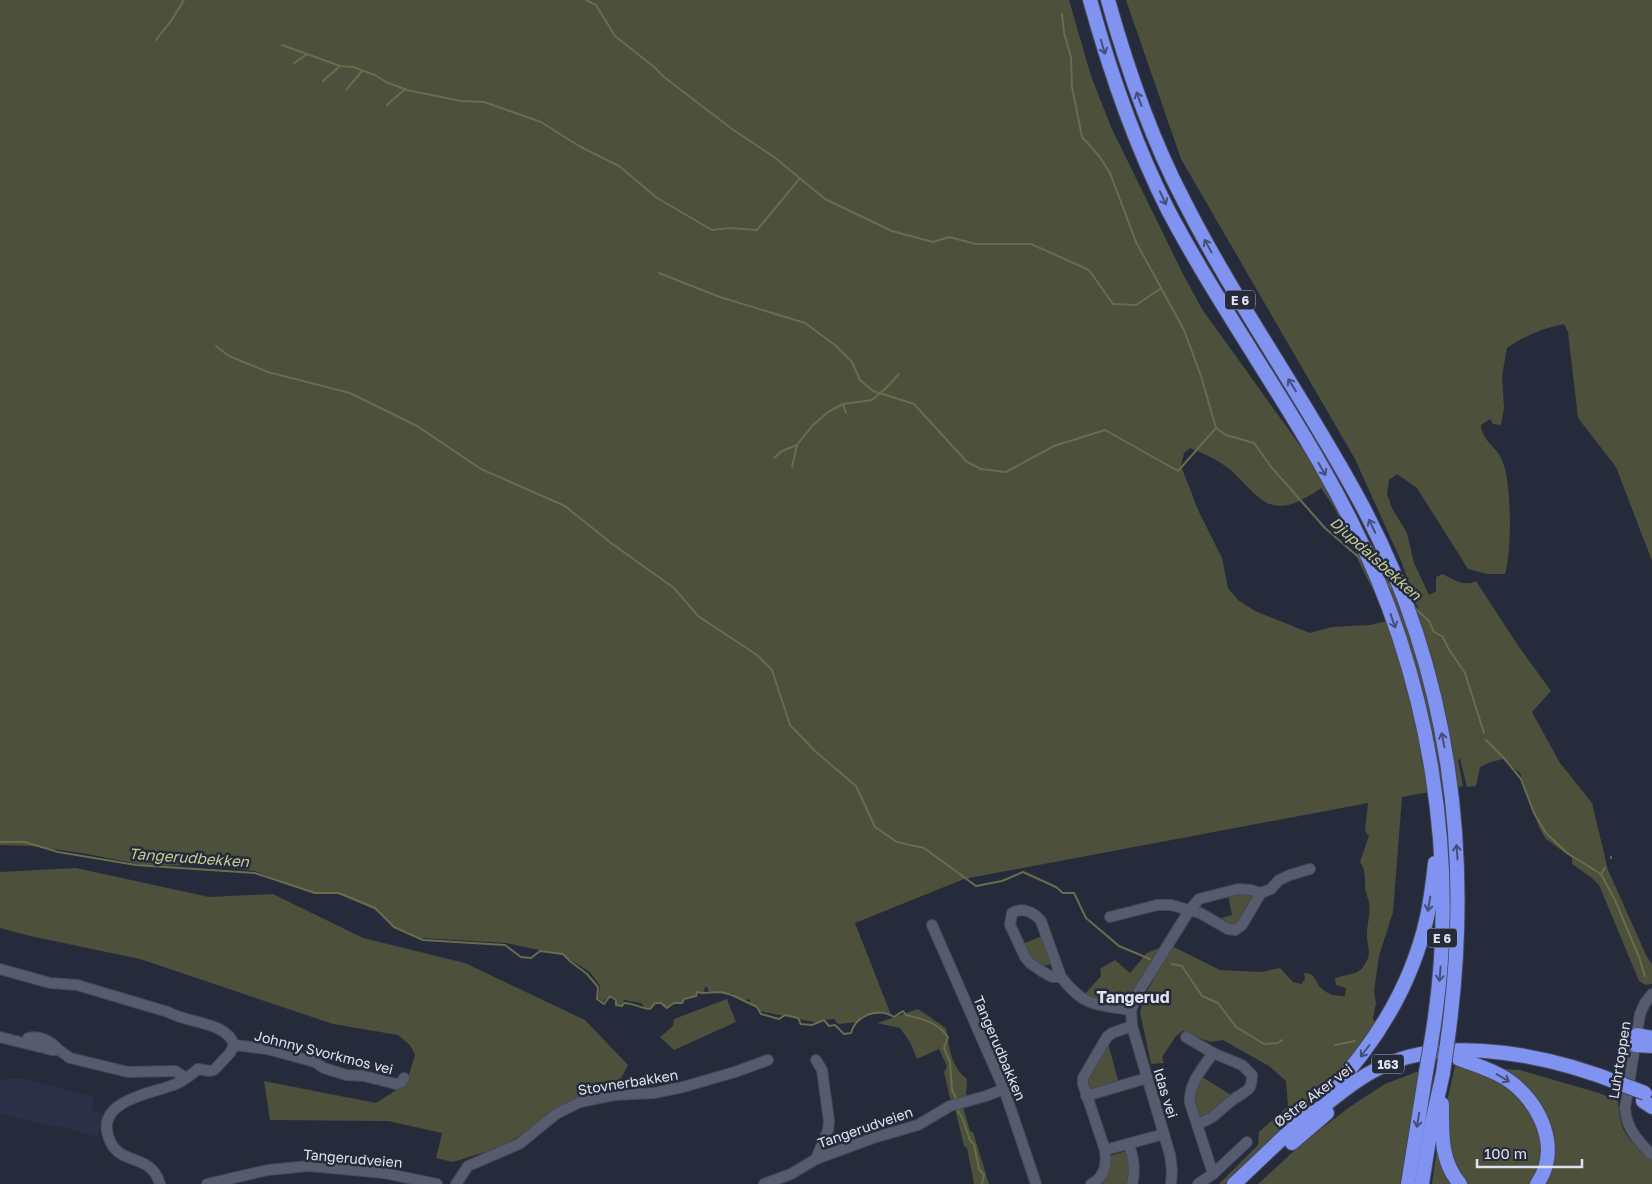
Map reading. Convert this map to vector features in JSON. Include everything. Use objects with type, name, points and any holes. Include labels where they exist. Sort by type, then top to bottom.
[{"type":"highway","name":"E 6","points":[[1090,0],[1110,69],[1140,150],[1167,207],[1194,257],[1349,517],[1374,571],[1397,631],[1415,693],[1430,765],[1439,838],[1443,893],[1443,929],[1441,969],[1432,1037],[1408,1184]]},
{"type":"highway","name":"E 6","points":[[1108,0],[1139,100],[1171,176],[1209,248],[1306,407],[1364,509],[1390,564],[1418,638],[1432,687],[1444,740],[1457,845],[1457,948],[1448,1037],[1422,1184]]},
{"type":"highway","points":[[1305,1119],[1341,1080],[1366,1049],[1386,1019],[1403,988],[1417,954],[1428,915],[1439,838]]},
{"type":"highway","points":[[1636,1040],[1652,1038]]},
{"type":"highway","points":[[1636,1040],[1652,1046]]},
{"type":"highway","name":"Østre Aker vei","points":[[1234,1184],[1305,1119],[1360,1079],[1390,1062],[1439,1051],[1491,1056]]},
{"type":"highway","name":"Østre Aker vei","points":[[1247,1184],[1306,1130],[1371,1081],[1389,1072],[1413,1064],[1491,1056]]},
{"type":"highway","name":"163","points":[[1491,1056],[1613,1084],[1649,1099]]},
{"type":"highway","points":[[1459,1059],[1488,1069],[1510,1081],[1525,1095],[1537,1112],[1547,1138],[1548,1154],[1545,1169],[1537,1184]]},
{"type":"highway","name":"E 6","points":[[1442,1074],[1443,1148],[1451,1172],[1460,1184]]},
{"type":"street","points":[[1110,917],[1157,905],[1171,905],[1200,914],[1228,929],[1235,930],[1242,925],[1261,893],[1270,889],[1279,880],[1310,869]]},
{"type":"street","points":[[1188,911],[1199,899],[1238,889],[1261,893]]},
{"type":"street","points":[[1061,977],[1052,977],[1043,972],[1025,957],[1010,925],[1012,913],[1021,910],[1036,915],[1041,921],[1061,977],[1069,988],[1084,1001],[1096,1005],[1131,1010]]},
{"type":"street","name":"Idas vei","points":[[1172,1184],[1170,1155],[1132,1026],[1131,1010],[1144,981],[1188,911]]},
{"type":"street","name":"Tangerudbakken","points":[[932,926],[1004,1089],[1036,1184]]},
{"type":"street","name":"Johnny Svorkmos vei","points":[[0,969],[50,983],[77,985],[220,1029],[230,1036],[234,1045]]},
{"type":"street","name":"Luhrtoppen","points":[[1652,994],[1643,1007],[1626,1099],[1625,1114],[1633,1134],[1652,1155]]},
{"type":"street","points":[[1091,1184],[1100,1177],[1106,1166],[1105,1150],[1086,1096],[1083,1078],[1107,1037],[1112,1033],[1132,1026]]},
{"type":"street","points":[[0,1037],[52,1050],[59,1050]]},
{"type":"street","points":[[28,1038],[37,1037],[48,1040],[70,1058],[128,1072],[175,1071],[186,1078]]},
{"type":"street","points":[[1186,1037],[1213,1053],[1242,1065],[1252,1075],[1252,1084],[1248,1089],[1233,1099],[1218,1114],[1197,1124]]},
{"type":"street","name":"Johnny Svorkmos vei","points":[[234,1045],[267,1049],[314,1062],[324,1068],[349,1075],[364,1076],[396,1084],[402,1082],[404,1078]]},
{"type":"street","name":"Johnny Svorkmos vei","points":[[160,1184],[152,1168],[116,1150],[108,1135],[107,1123],[115,1109],[126,1101],[175,1085],[198,1069],[214,1070],[230,1053],[234,1045]]},
{"type":"street","points":[[1213,1053],[1196,1077],[1190,1096],[1213,1174]]},
{"type":"street","name":"Stovnerbakken","points":[[456,1184],[468,1166],[519,1144],[556,1114],[580,1102],[614,1095],[654,1092],[683,1087],[768,1060]]},
{"type":"street","points":[[816,1060],[822,1070],[829,1120],[828,1130],[816,1159]]},
{"type":"street","points":[[1086,1096],[1147,1078]]},
{"type":"street","name":"Tangerudveien","points":[[764,1184],[791,1179],[816,1159],[873,1138],[918,1125],[950,1106],[1004,1089]]},
{"type":"street","points":[[1105,1150],[1164,1134]]},
{"type":"street","points":[[1198,1184],[1213,1174],[1247,1142]]},
{"type":"street","points":[[1129,1144],[1135,1175],[1132,1184]]},
{"type":"street","name":"Tangerudveien","points":[[207,1184],[268,1170],[309,1166],[384,1173],[437,1184]]},
{"type":"shaded area","points":[[21,1078],[94,1097],[92,1110],[104,1114],[97,1137],[55,1125],[53,1127],[0,1113],[0,1080]]},
{"type":"green space","points":[[0,0],[1069,0],[1091,76],[1111,127],[1202,309],[1419,611],[1401,561],[1355,459],[1181,159],[1126,0],[1652,0],[1652,561],[1616,467],[1578,418],[1568,332],[1564,324],[1534,333],[1507,348],[1502,376],[1504,408],[1501,425],[1493,424],[1490,419],[1481,425],[1487,440],[1500,455],[1508,484],[1510,534],[1505,574],[1487,574],[1468,569],[1417,488],[1397,474],[1389,480],[1387,494],[1392,508],[1407,533],[1414,563],[1429,595],[1436,591],[1436,577],[1443,574],[1463,583],[1476,581],[1517,644],[1551,691],[1532,712],[1560,763],[1592,803],[1608,870],[1647,957],[1652,964],[1652,984],[1646,985],[1639,981],[1599,885],[1572,864],[1572,858],[1546,839],[1539,827],[1520,773],[1503,759],[1491,762],[1480,767],[1476,786],[1467,787],[1460,759],[1458,760],[1463,786],[1402,797],[1393,912],[1379,956],[1374,992],[1376,1003],[1373,1019],[1377,1024],[1326,1090],[1227,1184],[1219,1184],[1258,1145],[1259,1132],[1288,1106],[1286,1081],[1269,1066],[1223,1040],[1210,1042],[1183,1031],[1176,1036],[1162,1057],[1164,1063],[1151,1064],[1140,1012],[1145,995],[1172,946],[1220,970],[1261,972],[1280,968],[1293,982],[1301,984],[1305,979],[1304,973],[1308,973],[1329,994],[1345,996],[1346,988],[1336,985],[1335,979],[1360,970],[1369,955],[1367,934],[1369,901],[1365,888],[1364,872],[1360,862],[1369,836],[1365,831],[1368,803],[964,879],[855,923],[891,1015],[887,1013],[863,1015],[857,1022],[840,1024],[834,1019],[821,1020],[818,1023],[760,1011],[758,1007],[750,1004],[750,999],[743,1001],[732,993],[709,992],[707,987],[705,987],[704,992],[697,992],[695,997],[684,998],[682,1004],[673,1004],[665,1008],[661,1002],[656,1003],[647,1010],[641,1003],[624,1000],[622,1006],[616,1005],[616,999],[610,995],[603,1002],[598,998],[600,986],[590,972],[563,955],[506,943],[421,938],[394,926],[374,909],[338,894],[315,894],[255,871],[200,865],[148,866],[82,853],[31,846],[0,845]],"holes":[[[1190,448],[1228,468],[1260,499],[1278,506],[1289,505],[1301,500],[1321,488],[1332,504],[1354,545],[1359,562],[1373,590],[1381,601],[1387,621],[1370,625],[1332,627],[1310,633],[1255,611],[1238,600],[1228,588],[1222,558],[1198,510],[1181,466],[1184,453]]]},
{"type":"green space","points":[[76,868],[209,897],[273,894],[363,938],[465,963],[585,1020],[628,1065],[617,1086],[575,1098],[504,1146],[453,1162],[436,1158],[442,1133],[388,1121],[270,1120],[264,1081],[376,1103],[406,1084],[415,1055],[410,1045],[398,1035],[333,1024],[140,959],[0,928],[0,872]]},
{"type":"green space","points":[[1239,891],[1257,894],[1237,926],[1230,926],[1221,921],[1221,918],[1232,915],[1228,895]]},
{"type":"green space","points":[[1042,934],[1053,963],[1044,966],[1045,970],[1029,960],[1022,944],[1040,937]]},
{"type":"green space","points":[[1159,948],[1129,1004],[1097,1000],[1085,994],[1101,976],[1100,969],[1115,960],[1130,973],[1147,953]]},
{"type":"green space","points":[[727,999],[736,1022],[674,1050],[660,1037],[673,1026],[674,1019]]},
{"type":"green space","points":[[918,1009],[946,1028],[954,1063],[967,1079],[966,1097],[951,1102],[944,1072],[947,1066],[939,1049],[917,1059],[910,1042],[900,1028],[877,1023]]},
{"type":"green space","points":[[1108,1043],[1119,1084],[1091,1092],[1088,1079]]},
{"type":"green space","points":[[1455,1066],[1520,1070],[1599,1093],[1618,1101],[1621,1121],[1626,1134],[1649,1158],[1652,1157],[1652,1184],[1432,1184],[1438,1141]]},
{"type":"green space","points":[[1419,1071],[1400,1184],[1258,1184],[1305,1141],[1351,1106],[1385,1084]]},
{"type":"green space","points":[[1202,1077],[1233,1096],[1205,1118],[1198,1116],[1195,1100],[1197,1087]]},
{"type":"green space","points":[[963,1107],[989,1184],[974,1184],[967,1148],[964,1146],[955,1109]]},
{"type":"green space","points":[[1129,1150],[1130,1184],[1102,1184],[1109,1168],[1110,1156]]},
{"type":"waterway","points":[[156,40],[184,0]]},
{"type":"waterway","points":[[586,0],[596,5],[615,36],[664,77],[732,129],[774,157],[825,199],[892,231],[933,242],[949,237],[976,244],[1031,244],[1089,270],[1113,304],[1136,305],[1160,289]]},
{"type":"waterway","points":[[1062,14],[1064,33],[1071,57],[1072,87],[1082,137],[1099,156],[1110,173],[1136,242],[1184,330],[1201,376],[1216,428]]},
{"type":"waterway","points":[[282,45],[340,66],[353,67],[407,90],[461,101],[484,102],[541,122],[579,146],[619,166],[657,198],[712,230],[729,228],[757,230],[800,178]]},
{"type":"waterway","points":[[294,63],[307,54]]},
{"type":"waterway","points":[[323,81],[340,66]]},
{"type":"waterway","points":[[346,90],[362,71]]},
{"type":"waterway","points":[[387,105],[405,89]]},
{"type":"waterway","points":[[659,273],[720,297],[805,323],[835,345],[852,362],[860,380],[873,391],[914,404],[967,462],[981,469],[1006,472],[1054,446],[1105,430],[1178,471],[1216,428]]},
{"type":"waterway","points":[[216,346],[229,356],[268,372],[350,393],[417,426],[481,469],[565,506],[611,543],[674,588],[698,616],[757,655],[772,670],[790,725],[815,751],[856,786],[875,827],[897,842],[924,848],[976,886],[1002,881],[1023,872],[1056,887],[1063,893],[1074,893],[1086,918],[1119,946],[1150,959]]},
{"type":"waterway","points":[[792,467],[797,445],[812,426],[828,412],[843,404],[872,400],[899,374]]},
{"type":"waterway","points":[[843,404],[846,413]]},
{"type":"waterway","name":"Djupdalsbekken","points":[[1216,428],[1226,435],[1254,443],[1272,468],[1325,528],[1363,561]]},
{"type":"waterway","points":[[774,458],[782,451],[797,445]]},
{"type":"waterway","name":"Djupdalsbekken","points":[[1385,581],[1392,588]]},
{"type":"waterway","name":"Djupdalsbekken","points":[[1413,606],[1429,621],[1434,632],[1443,637],[1465,673],[1484,733]]},
{"type":"waterway","name":"Djupdalsbekken","points":[[1486,740],[1521,779],[1534,813],[1546,833],[1567,853],[1601,874],[1615,900],[1645,976]]},
{"type":"waterway","name":"Tangerudbekken","points":[[0,842],[25,842],[58,852],[136,865],[255,873],[315,893],[339,893],[375,908],[394,927],[423,940],[505,945],[521,957],[531,958],[540,951],[563,954],[587,974],[598,987],[597,999],[604,1004],[610,996],[616,1000],[616,1005],[622,1006],[624,1003],[627,1003],[650,1009],[655,1003],[661,1003],[667,1008],[674,1003],[682,1003],[684,999],[696,996],[697,992],[721,992],[757,1007],[761,1014],[779,1019],[785,1015],[798,1018],[801,1024],[812,1025],[824,1020],[829,1026],[835,1025],[844,1034],[851,1033],[858,1022],[868,1015],[881,1013],[894,1017],[903,1011],[906,1015],[934,1025],[948,1037],[944,1048],[950,1062],[952,1090],[956,1098]]},
{"type":"waterway","name":"Djupdalsbekken","points":[[1601,874],[1605,868]]},
{"type":"waterway","points":[[1172,964],[1182,966],[1202,996],[1218,1003],[1236,1027],[1264,1044],[1278,1043],[1282,1040]]},
{"type":"waterway","points":[[1335,1045],[1355,1041]]},
{"type":"waterway","name":"Tangerudbekken","points":[[959,1108],[958,1112],[962,1117],[970,1140],[974,1144],[979,1169],[984,1175],[982,1184]]},
{"type":"district","name":"Tangerud","points":[[1133,997]]}]
